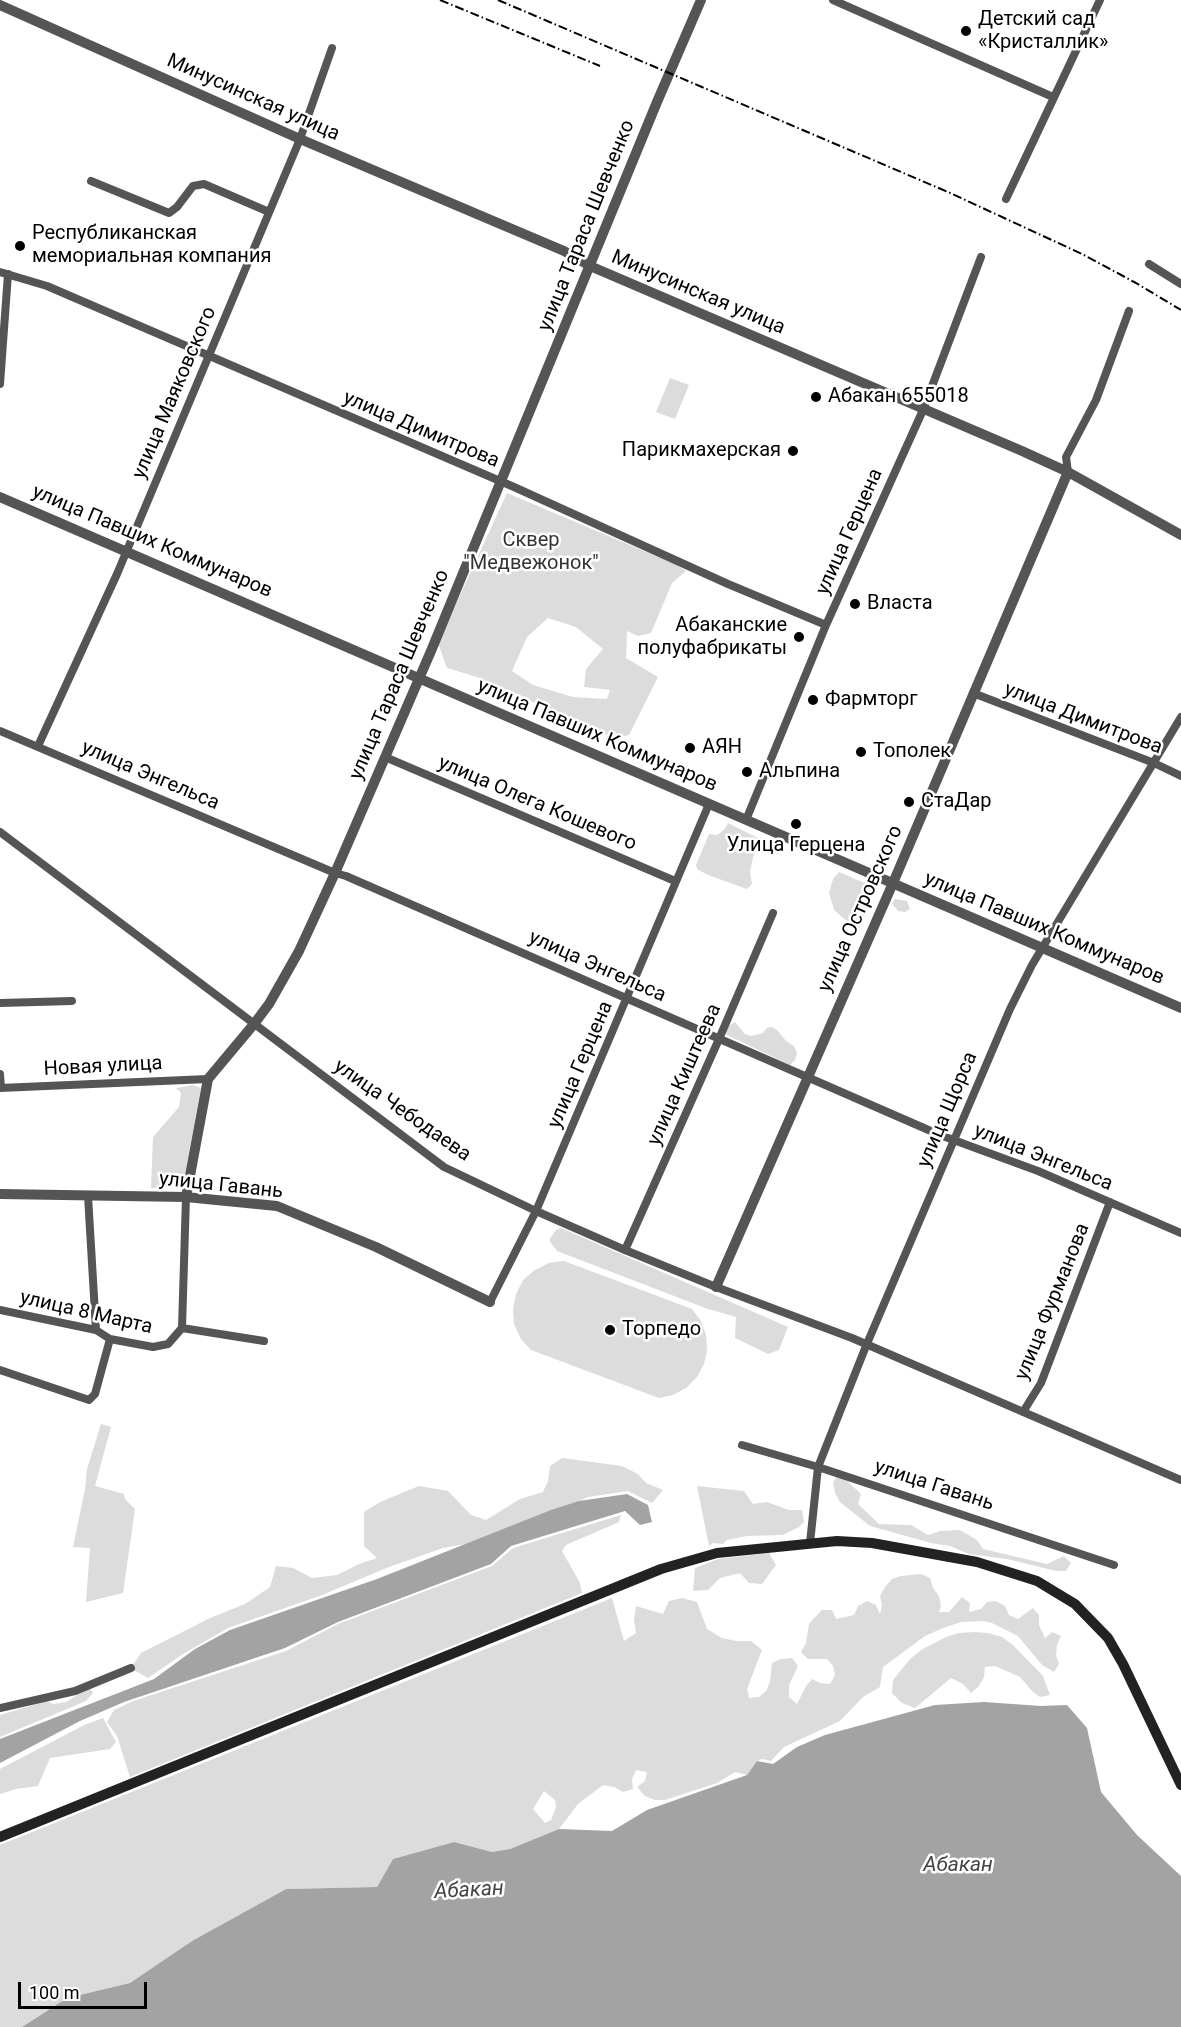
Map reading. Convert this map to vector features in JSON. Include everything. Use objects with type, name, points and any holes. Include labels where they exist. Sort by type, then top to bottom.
[{"type":"main road","points":[[0,1837],[661,1569],[717,1553],[837,1541],[872,1543],[977,1562],[1036,1581],[1075,1604],[1108,1638],[1123,1664],[1181,1785]]},
{"type":"street","name":"улица Тараса Шевченко","points":[[182,1328],[186,1197],[208,1079],[269,1004],[299,951],[335,873],[419,678],[701,0]]},
{"type":"street","points":[[833,0],[1053,97]]},
{"type":"street","points":[[1006,199],[1100,0]]},
{"type":"street","name":"Минусинская улица","points":[[0,4],[300,139],[553,246],[590,266],[1068,472],[1181,535]]},
{"type":"street","name":"улица Маяковского","points":[[38,746],[127,550],[300,139],[332,48]]},
{"type":"street","points":[[92,181],[169,213],[177,207],[193,186],[204,184],[269,212]]},
{"type":"street","name":"улица Герцена","points":[[746,820],[826,625],[923,410],[981,257]]},
{"type":"street","points":[[1149,264],[1181,284]]},
{"type":"street","points":[[0,384],[4,273]]},
{"type":"street","name":"улица Димитрова","points":[[4,273],[47,286],[826,625]]},
{"type":"street","name":"улица Островского","points":[[716,1287],[1068,472],[1066,456],[1096,400],[1129,311]]},
{"type":"street","name":"улица Павших Коммунаров","points":[[0,497],[1181,1008]]},
{"type":"street","name":"улица Димитрова","points":[[973,693],[1154,763],[1181,776]]},
{"type":"street","name":"улица Щорса","points":[[810,1543],[818,1467],[866,1346],[1010,1009],[1042,948],[1181,717]]},
{"type":"street","name":"улица Энгельса","points":[[0,731],[346,876],[953,1140],[1038,1171],[1181,1233]]},
{"type":"street","name":"улица Олега Кошевого","points":[[385,757],[675,881]]},
{"type":"street","name":"улица Герцена","points":[[490,1302],[536,1212],[709,804]]},
{"type":"street","name":"улица Чебодаева","points":[[0,832],[444,1167],[536,1212],[716,1287],[852,1338],[1181,1480]]},
{"type":"street","name":"улица Киштеева","points":[[626,1250],[773,913]]},
{"type":"street","points":[[0,1003],[72,1001]]},
{"type":"street","points":[[0,1074],[1,1088]]},
{"type":"street","name":"Новая улица","points":[[1,1088],[208,1079]]},
{"type":"street","name":"улица Гавань","points":[[0,1194],[186,1197],[277,1206],[376,1247],[490,1302]]},
{"type":"street","points":[[88,1196],[96,1330]]},
{"type":"street","name":"улица Фурманова","points":[[1023,1412],[1041,1383],[1110,1202]]},
{"type":"street","name":"улица 8 Марта","points":[[0,1310],[96,1330],[110,1339],[153,1347],[168,1344],[182,1328]]},
{"type":"street","points":[[182,1328],[264,1341]]},
{"type":"street","points":[[0,1370],[89,1400],[95,1394],[110,1339]]},
{"type":"street","name":"улица Гавань","points":[[742,1445],[818,1467],[1114,1565]]},
{"type":"street","points":[[0,1708],[75,1691],[131,1668]]},
{"type":"green space","points":[[670,378],[689,385],[675,419],[656,412]]},
{"type":"green space","name":"Сквер \"Медвежонок\"","points":[[507,493],[677,565],[686,571],[672,583],[651,633],[638,636],[627,631],[626,658],[658,677],[629,735],[613,738],[477,677],[447,668],[438,643]],"holes":[[[548,618],[576,627],[603,649],[586,669],[584,687],[610,690],[607,699],[573,697],[533,685],[512,671],[527,637]]]},
{"type":"green space","points":[[728,823],[758,838],[760,844],[753,857],[750,872],[752,884],[747,889],[697,869],[696,865],[709,834],[717,835]]},
{"type":"green space","points":[[839,872],[876,888],[858,931],[834,910],[829,893],[833,879]]},
{"type":"green space","points":[[895,899],[907,901],[910,909],[905,912],[898,911],[892,904]]},
{"type":"green space","points":[[735,1022],[745,1034],[751,1036],[763,1033],[767,1028],[772,1027],[777,1030],[786,1041],[794,1046],[797,1053],[795,1060],[790,1065],[727,1035],[725,1031],[727,1027]]},
{"type":"green space","points":[[193,1085],[201,1088],[184,1178],[168,1188],[151,1188],[153,1137],[179,1107],[181,1093],[176,1088]]},
{"type":"green space","points":[[561,1228],[788,1327],[779,1350],[768,1354],[735,1338],[736,1317],[708,1309],[557,1251],[549,1240],[556,1230]]},
{"type":"green space","name":"Торпедо","points":[[564,1261],[692,1309],[701,1321],[706,1335],[707,1350],[704,1364],[697,1377],[686,1388],[673,1395],[659,1398],[531,1350],[521,1339],[514,1324],[513,1309],[516,1294],[523,1280],[535,1270],[549,1263]]},
{"type":"green space","points":[[101,1424],[111,1427],[95,1486],[124,1494],[125,1499],[135,1509],[123,1593],[86,1602],[90,1548],[73,1547],[87,1469]]},
{"type":"green space","points":[[562,1458],[622,1466],[638,1474],[646,1483],[663,1490],[652,1503],[628,1491],[588,1497],[487,1540],[443,1548],[389,1567],[322,1595],[228,1628],[183,1654],[148,1678],[134,1670],[134,1663],[141,1653],[210,1618],[245,1604],[270,1587],[276,1566],[293,1568],[312,1578],[337,1575],[377,1558],[364,1546],[364,1512],[380,1502],[419,1486],[448,1491],[471,1515],[486,1520],[520,1499],[543,1492],[548,1481],[550,1466]]},
{"type":"green space","points":[[837,1475],[861,1494],[858,1504],[879,1524],[911,1525],[928,1535],[940,1531],[960,1530],[977,1540],[983,1549],[1047,1564],[1064,1556],[1071,1563],[1066,1571],[1056,1571],[1007,1559],[969,1554],[950,1546],[870,1526],[840,1502],[833,1483]]},
{"type":"green space","points":[[697,1486],[744,1491],[753,1504],[767,1502],[789,1510],[802,1510],[804,1522],[783,1535],[747,1536],[727,1540],[723,1544],[713,1543],[709,1546]]},
{"type":"green space","points":[[621,1515],[619,1522],[566,1545],[562,1551],[580,1583],[582,1593],[130,1777],[117,1736],[107,1722],[114,1710],[133,1701],[286,1651],[338,1624],[492,1566],[513,1548]]},
{"type":"green space","points":[[769,1553],[776,1565],[762,1584],[749,1583],[740,1573],[720,1578],[708,1590],[693,1591],[695,1568],[718,1559]]},
{"type":"green space","points":[[921,1574],[930,1578],[939,1596],[941,1606],[939,1612],[949,1612],[962,1597],[970,1603],[969,1612],[981,1609],[987,1602],[996,1601],[1005,1606],[1009,1615],[1018,1619],[1033,1608],[1039,1615],[1039,1625],[1045,1638],[1052,1632],[1061,1636],[1056,1655],[1059,1664],[1054,1672],[1042,1665],[1018,1636],[992,1623],[961,1622],[943,1628],[925,1636],[883,1667],[880,1687],[863,1697],[840,1721],[784,1747],[771,1761],[762,1759],[757,1761],[747,1775],[735,1772],[717,1783],[665,1800],[655,1800],[645,1796],[637,1787],[645,1781],[647,1772],[636,1770],[632,1779],[633,1789],[623,1792],[603,1785],[578,1804],[559,1829],[510,1849],[492,1852],[454,1842],[393,1859],[377,1887],[286,1889],[192,1941],[130,1983],[67,1998],[22,2027],[0,2027],[0,1845],[612,1598],[624,1641],[636,1633],[634,1620],[636,1606],[663,1614],[669,1601],[682,1598],[697,1602],[707,1629],[722,1638],[751,1641],[762,1650],[747,1689],[749,1698],[759,1697],[766,1691],[770,1682],[772,1663],[792,1658],[798,1666],[789,1685],[789,1697],[797,1704],[812,1679],[830,1684],[835,1675],[833,1666],[827,1659],[808,1659],[801,1652],[806,1643],[809,1624],[822,1610],[832,1610],[836,1619],[854,1615],[858,1606],[867,1601],[876,1605],[880,1614],[882,1605],[880,1596],[892,1579]],"holes":[[[544,1791],[555,1800],[556,1807],[551,1820],[545,1823],[533,1809]]]},
{"type":"green space","points":[[974,1632],[1002,1637],[1013,1645],[1043,1676],[1050,1695],[1040,1697],[1020,1677],[995,1666],[985,1667],[984,1677],[971,1693],[963,1684],[951,1678],[915,1708],[902,1703],[892,1693],[893,1680],[910,1659],[921,1650],[946,1637]]},
{"type":"green space","points":[[83,1688],[90,1688],[93,1693],[86,1701],[0,1737],[0,1715],[47,1701],[53,1704],[66,1702]]},
{"type":"green space","points":[[103,1718],[116,1742],[110,1749],[50,1758],[38,1786],[0,1794],[0,1769],[84,1725]]},
{"type":"water","points":[[627,1494],[648,1505],[652,1522],[640,1525],[625,1511],[511,1546],[491,1564],[338,1622],[285,1648],[124,1702],[80,1721],[0,1763],[0,1739],[154,1679],[195,1649],[230,1630],[377,1579],[551,1510],[579,1501]]},
{"type":"water","name":"Абакан","points":[[984,1702],[1041,1706],[1067,1705],[1087,1728],[1101,1792],[1137,1835],[1181,1876],[1181,2027],[22,2027],[67,1998],[130,1983],[192,1941],[286,1889],[377,1887],[393,1859],[454,1842],[492,1852],[510,1849],[559,1829],[612,1831],[647,1810],[747,1775],[757,1761],[773,1764],[797,1747],[825,1735],[935,1705]]},
{"type":"railway","points":[[440,0],[600,66]]},
{"type":"railway","points":[[498,0],[948,192],[1082,254],[1181,310]]},
{"type":"place","name":"Детский сад «Кристаллик»","points":[[966,31]]},
{"type":"place","name":"Республиканская мемориальная компания","points":[[20,246]]},
{"type":"place","name":"Абакан 655018","points":[[816,397]]},
{"type":"place","name":"Парикмахерская","points":[[793,451]]},
{"type":"place","name":"Власта","points":[[855,604]]},
{"type":"place","name":"Абаканские полуфабрикаты","points":[[799,637]]},
{"type":"place","name":"Фармторг","points":[[813,700]]},
{"type":"place","name":"АЯН","points":[[690,748]]},
{"type":"place","name":"Тополек","points":[[861,752]]},
{"type":"place","name":"Альпина","points":[[747,772]]},
{"type":"place","name":"СтаДар","points":[[909,802]]},
{"type":"place","name":"Улица Герцена","points":[[796,824]]},
{"type":"place","name":"Торпедо","points":[[610,1330]]}]
